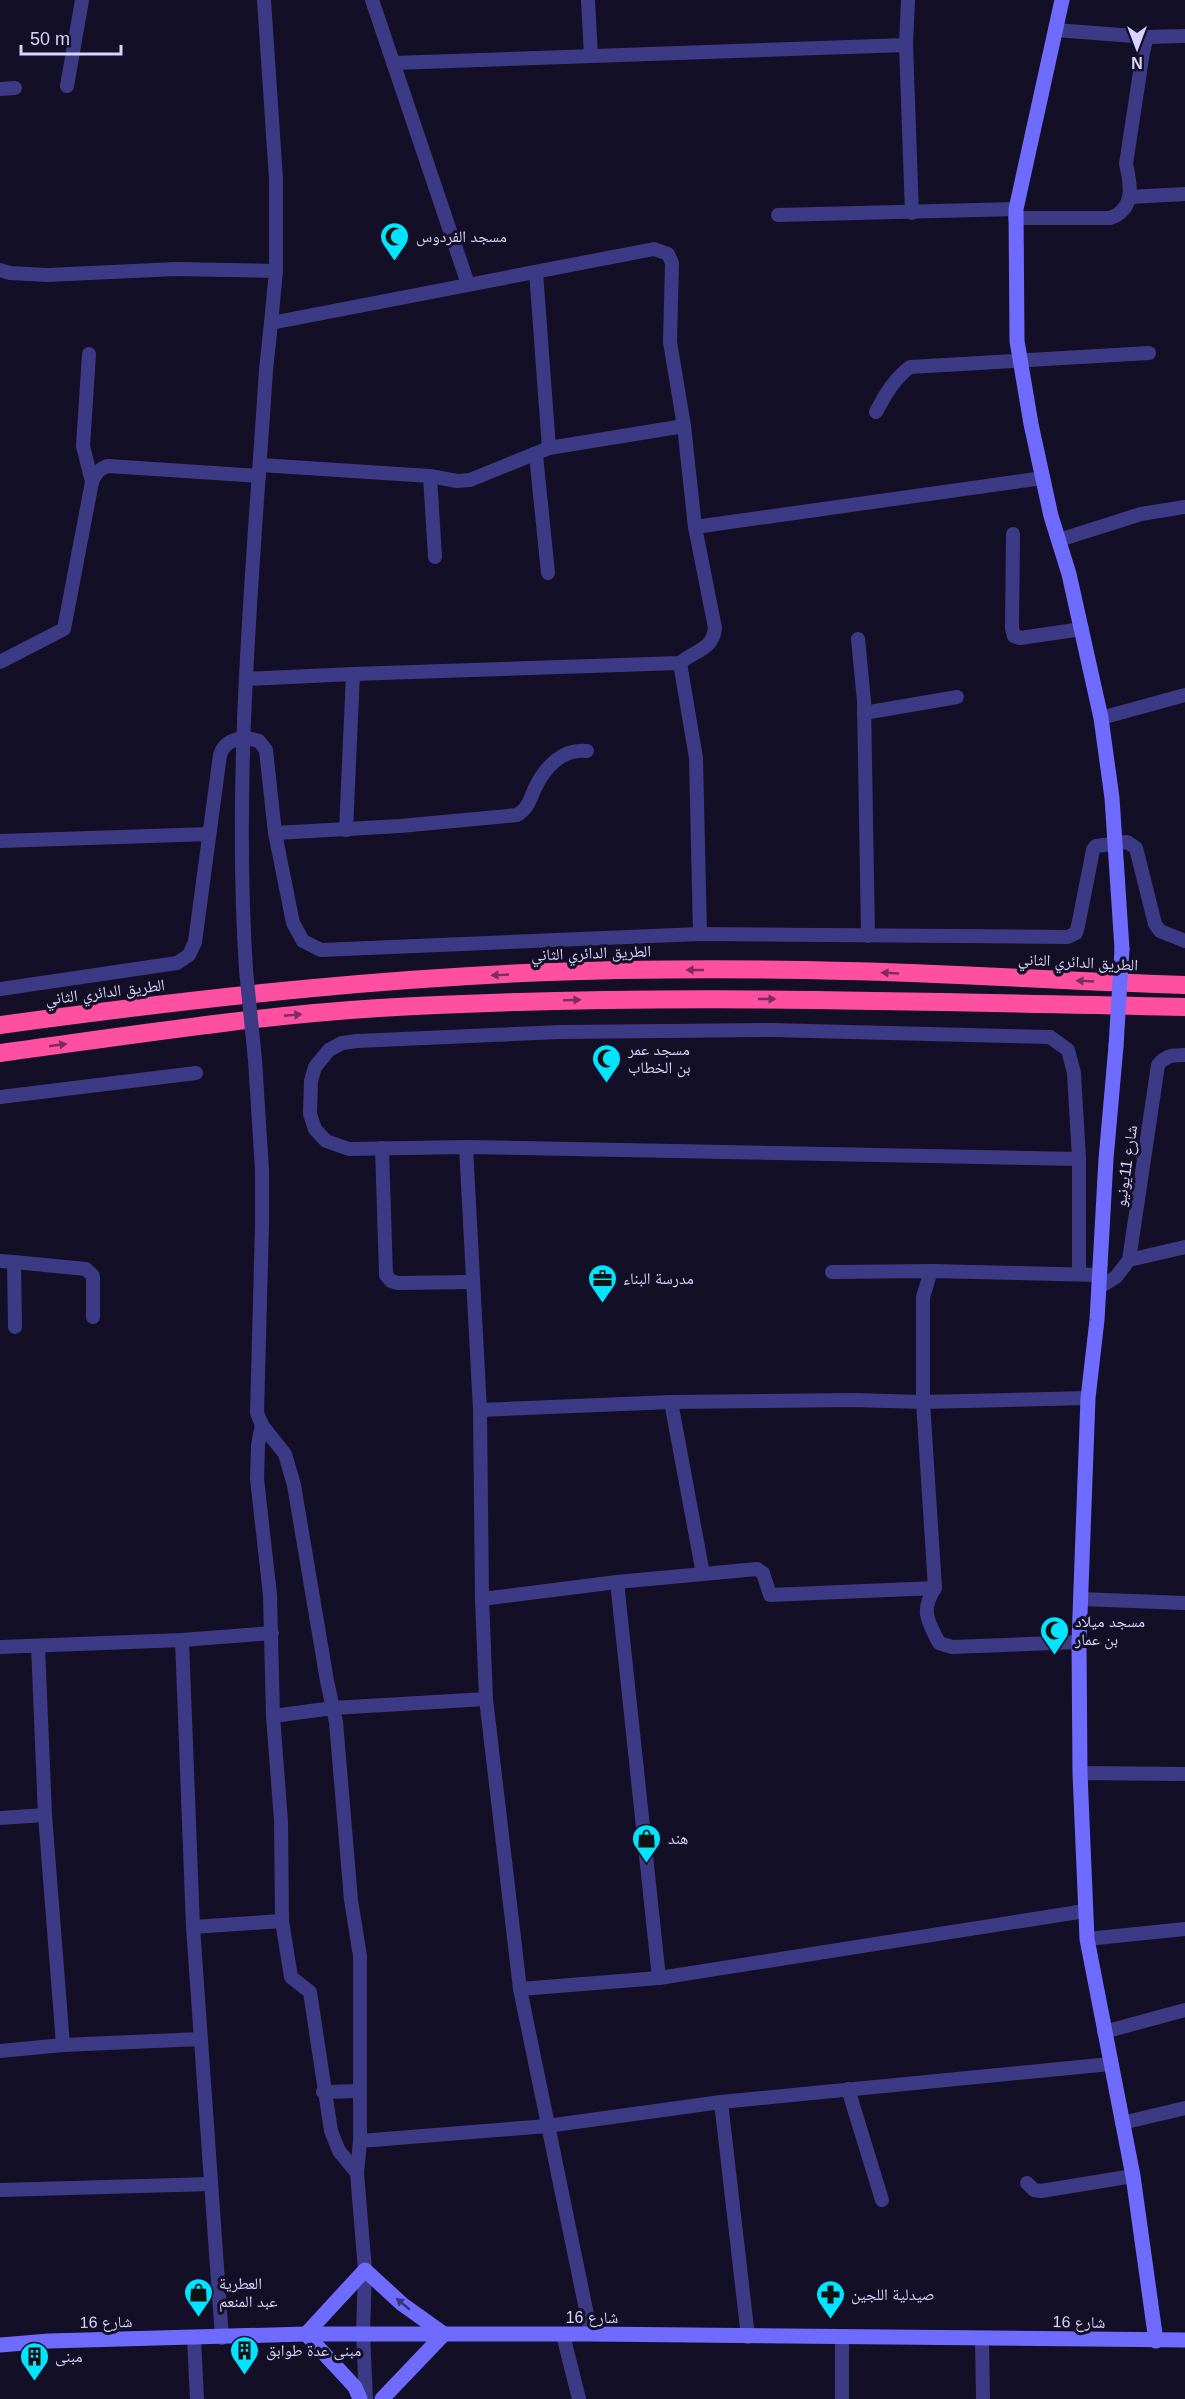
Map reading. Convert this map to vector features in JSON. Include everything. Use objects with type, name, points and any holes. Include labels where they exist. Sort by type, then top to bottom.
[{"type":"highway","name":"الطريق الدائري الثاني","points":[[0,1025],[301,989],[606,971],[845,971],[1185,984]]},
{"type":"highway","points":[[0,1053],[287,1016],[508,1002],[610,999],[811,999],[1185,1007]]},
{"type":"street","points":[[67,86],[81,0]]},
{"type":"street","points":[[264,0],[276,179],[276,271],[259,471],[242,739],[240,857],[246,970],[255,1059],[262,1170],[257,1407],[262,1425],[280,1447],[291,1469],[338,1734],[351,1900],[360,1956],[360,2141],[357,2174],[365,2270],[363,2333],[366,2399]]},
{"type":"street","points":[[372,0],[468,284]]},
{"type":"street","points":[[588,0],[591,56]]},
{"type":"street","points":[[908,0],[906,45],[912,213]]},
{"type":"street","points":[[1062,0],[1016,213],[1017,341],[1043,478],[1082,629],[1101,718],[1112,798],[1113,843],[1122,949],[1095,1343],[1088,1398],[1079,1642],[1080,1773],[1087,1939],[1133,2176],[1156,2340]]},
{"type":"street","points":[[1055,30],[1147,37],[1185,36]]},
{"type":"street","points":[[778,215],[1016,213],[1110,218],[1120,214],[1126,208],[1129,197],[1130,181],[1126,164],[1147,37]]},
{"type":"street","points":[[393,63],[906,45]]},
{"type":"street","points":[[0,89],[15,88]]},
{"type":"street","points":[[1129,197],[1185,194]]},
{"type":"street","points":[[246,680],[353,674],[680,663],[709,645],[714,638],[715,628],[695,527],[684,426],[670,342],[672,263],[668,254],[654,249],[271,323]]},
{"type":"street","points":[[0,270],[10,273],[47,275],[176,269],[276,271]]},
{"type":"street","points":[[536,272],[549,448]]},
{"type":"street","points":[[876,412],[889,388],[900,374],[910,367],[1149,353]]},
{"type":"street","points":[[89,354],[83,446],[92,482]]},
{"type":"street","points":[[0,662],[64,629],[92,482],[95,474],[108,466],[430,476],[457,481],[470,480],[549,448],[684,426]]},
{"type":"street","points":[[536,455],[548,573]]},
{"type":"street","points":[[430,476],[435,557]]},
{"type":"street","points":[[695,527],[1043,478]]},
{"type":"street","points":[[1059,540],[1141,514],[1185,507]]},
{"type":"street","points":[[1013,534],[1012,628],[1014,636],[1020,638],[1082,629]]},
{"type":"street","points":[[858,639],[864,713],[868,936]]},
{"type":"street","points":[[680,663],[696,758],[700,934]]},
{"type":"street","points":[[346,830],[353,674]]},
{"type":"street","points":[[1101,718],[1185,695]]},
{"type":"street","points":[[864,713],[957,698]]},
{"type":"street","points":[[0,989],[172,964],[186,959],[195,942],[221,750],[228,742],[242,739],[259,741],[266,750],[275,833],[295,930],[309,945],[321,950],[700,934],[1068,937],[1076,933],[1093,850],[1096,846],[1113,843],[1127,843],[1136,848],[1155,924],[1160,931],[1185,941]]},
{"type":"street","points":[[275,833],[346,830],[517,815],[525,809],[536,785],[556,760],[567,753],[587,751]]},
{"type":"street","points":[[0,842],[209,834]]},
{"type":"street","points":[[1079,1159],[341,1147],[326,1141],[315,1129],[310,1114],[312,1074],[323,1054],[335,1046],[357,1041],[561,1032],[783,1030],[1050,1037],[1063,1044],[1071,1057],[1074,1074],[1079,1159],[1079,1273]]},
{"type":"street","name":"شارع 11يونيو","points":[[1129,1260],[1158,1065],[1163,1059],[1172,1055],[1185,1055]]},
{"type":"street","points":[[0,1097],[195,1073]]},
{"type":"street","points":[[382,1148],[386,1275],[391,1281],[398,1282],[472,1282]]},
{"type":"street","points":[[466,1148],[480,1410],[482,1599],[486,1699],[520,1989],[591,2334]]},
{"type":"street","points":[[832,1272],[931,1270],[1079,1273],[1099,1281],[1116,1277],[1129,1260],[1185,1247]]},
{"type":"street","points":[[15,1327],[7,1261],[86,1269],[91,1272],[93,1276],[93,1317]]},
{"type":"street","points":[[931,1270],[923,1296],[923,1402],[935,1588],[927,1600],[926,1617],[939,1643],[958,1647],[1079,1642]]},
{"type":"street","points":[[480,1410],[671,1402],[853,1400],[923,1402],[1088,1398]]},
{"type":"street","points":[[671,1402],[703,1574]]},
{"type":"street","points":[[262,1425],[258,1445],[257,1479],[272,1633],[273,1716],[281,1821],[282,1921],[291,1977],[310,1992],[323,2092],[331,2131],[339,2151],[357,2174]]},
{"type":"street","points":[[482,1599],[617,1582],[757,1569],[763,1573],[770,1595],[935,1588]]},
{"type":"street","points":[[617,1582],[658,1978]]},
{"type":"street","points":[[1080,1599],[1185,1603]]},
{"type":"street","points":[[0,1647],[182,1640],[272,1633]]},
{"type":"street","points":[[182,1640],[193,1927],[222,2338]]},
{"type":"street","points":[[38,1646],[45,1815],[63,2045]]},
{"type":"street","points":[[273,1716],[333,1708],[486,1699]]},
{"type":"street","points":[[1080,1773],[1185,1774]]},
{"type":"street","points":[[0,1818],[45,1815]]},
{"type":"street","points":[[520,1989],[658,1978],[1085,1911]]},
{"type":"street","points":[[193,1927],[282,1921]]},
{"type":"street","points":[[1087,1939],[1185,1929]]},
{"type":"street","points":[[1104,2032],[1185,2010]]},
{"type":"street","points":[[0,2051],[63,2045],[201,2039]]},
{"type":"street","points":[[360,2141],[547,2126],[721,2102],[1110,2064]]},
{"type":"street","points":[[848,2089],[882,2200]]},
{"type":"street","points":[[323,2092],[359,2091]]},
{"type":"street","points":[[721,2102],[748,2337]]},
{"type":"street","points":[[1122,2123],[1185,2108]]},
{"type":"street","points":[[1027,2182],[1034,2190],[1041,2191],[1133,2176]]},
{"type":"street","points":[[0,2190],[211,2184]]},
{"type":"street","points":[[360,2399],[355,2387],[306,2334],[365,2270]]},
{"type":"street","points":[[365,2270],[402,2304],[444,2334],[382,2399]]},
{"type":"street","name":"شارع 16","points":[[0,2345],[49,2341],[363,2333],[1185,2340]]},
{"type":"street","points":[[563,2335],[579,2399]]},
{"type":"street","points":[[842,2337],[842,2399]]},
{"type":"street","points":[[194,2338],[197,2399]]},
{"type":"street","points":[[982,2338],[983,2399]]},
{"type":"place","name":"مسجد الفردوس","points":[[395,262]]},
{"type":"place","name":"مسجد عمر بن الخطاب","points":[[607,1084]]},
{"type":"place","name":"مدرسة البناء","points":[[602,1304]]},
{"type":"place","name":"مسجد ميلاد بن عمار","points":[[1054,1656]]},
{"type":"place","name":"هند","points":[[647,1864]]},
{"type":"place","name":"العطرية عبد المنعم","points":[[198,2318]]},
{"type":"place","name":"صيدلية اللجين","points":[[830,2320]]},
{"type":"place","name":"مبنى عدة طوابق","points":[[245,2376]]},
{"type":"place","name":"مبنى","points":[[34,2382]]}]
